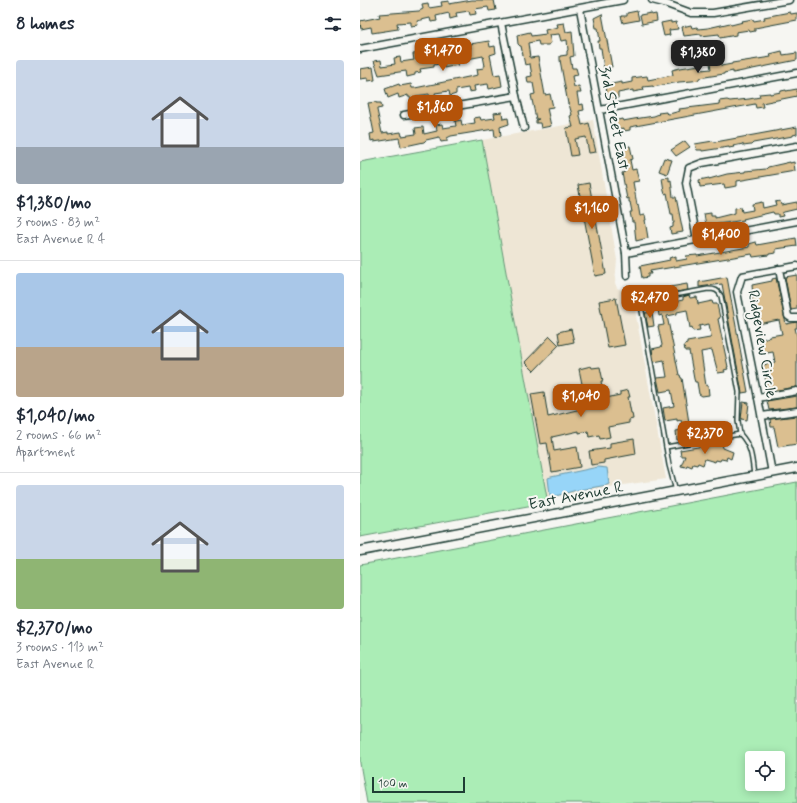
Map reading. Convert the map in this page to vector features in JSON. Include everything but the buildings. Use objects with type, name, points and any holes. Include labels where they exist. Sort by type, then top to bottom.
[{"type":"street","points":[[360,49],[580,9],[619,0]]},
{"type":"street","points":[[652,0],[664,2],[691,13],[713,13],[789,0]]},
{"type":"street","name":"3rd Street East","points":[[580,9],[626,253],[627,276]]},
{"type":"street","points":[[501,23],[524,128]]},
{"type":"street","points":[[600,110],[797,73]]},
{"type":"street","points":[[404,115],[516,96]]},
{"type":"street","points":[[697,239],[686,183],[689,168],[702,163],[797,146]]},
{"type":"street","points":[[626,253],[797,221]]},
{"type":"street","name":"Ridgeview Circle","points":[[772,472],[737,292],[742,276],[797,266]]},
{"type":"street","points":[[779,269],[788,316],[791,318],[797,318]]},
{"type":"street","points":[[758,398],[797,391]]},
{"type":"street","points":[[762,416],[797,411]]},
{"type":"street","name":"East Avenue R","points":[[360,551],[797,468]]},
{"type":"lane","points":[[676,491],[669,465],[642,305],[647,300],[708,288],[718,291],[721,296],[739,392],[738,421],[740,434],[748,443],[754,476]]},
{"type":"lane","points":[[666,447],[740,434]]},
{"type":"shaded area","points":[[593,120],[617,260],[615,283],[617,288],[632,294],[666,479],[547,498],[482,140]]},
{"type":"green space","points":[[482,140],[547,498],[544,503],[360,537],[360,162]]},
{"type":"green space","points":[[797,482],[797,803],[367,803],[360,763],[360,565]]},
{"type":"water","points":[[598,467],[607,468],[609,484],[556,496],[550,495],[548,478]]}]
